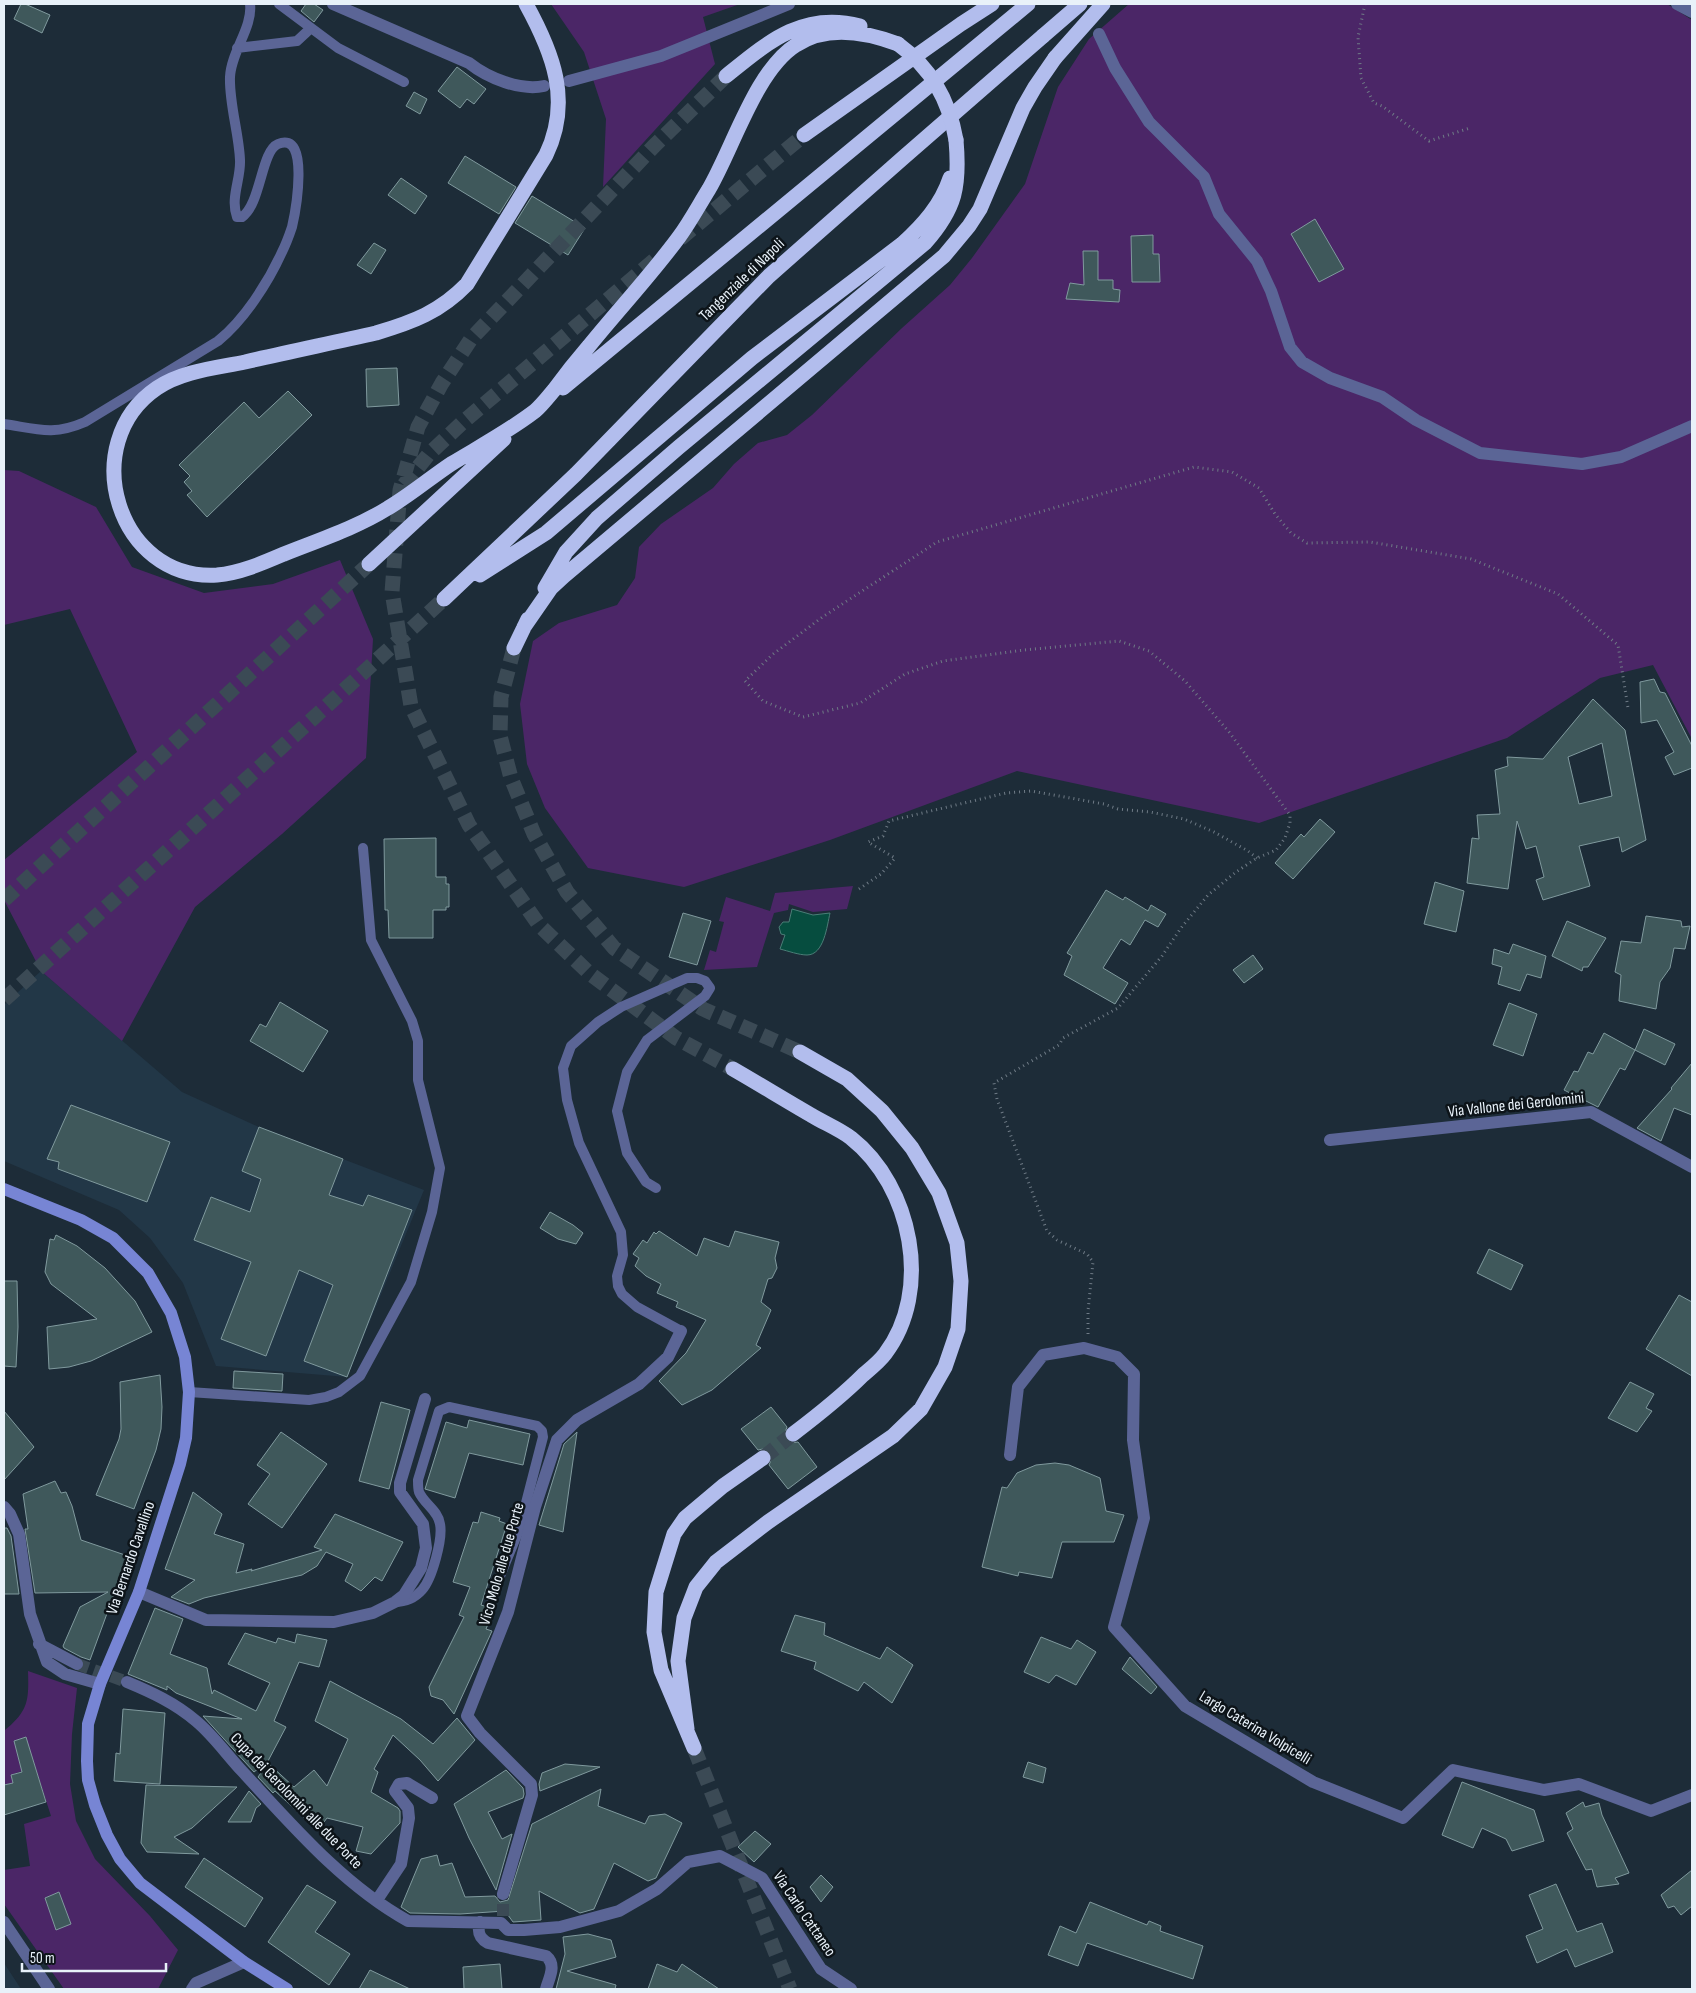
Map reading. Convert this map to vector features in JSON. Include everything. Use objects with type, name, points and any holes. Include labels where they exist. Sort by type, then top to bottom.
[{"type":"highway","points":[[526,4],[551,56],[559,103],[558,122],[554,139],[546,155],[467,284],[452,300],[431,313],[406,324],[376,333],[192,373],[158,387],[141,401],[130,415],[122,430],[113,466],[116,497],[121,512],[148,551],[178,568],[196,573],[215,575],[237,571],[268,561],[366,520],[387,509],[432,476],[538,409],[682,233],[711,185],[764,78],[786,52],[812,37],[842,33],[877,36],[898,44]]},
{"type":"highway","points":[[804,135],[992,4]]},
{"type":"highway","name":"Tangenziale di Napoli","points":[[956,140],[954,163],[944,193],[938,205],[916,231],[871,268],[752,358],[546,533],[447,597],[576,474],[769,276],[851,202],[1027,52],[1080,4]]},
{"type":"highway","points":[[524,627],[550,588],[944,256],[969,226],[980,209],[1023,108],[1035,86],[1056,58],[1103,4]]},
{"type":"highway","name":"Tangenziale di Napoli","points":[[369,564],[538,409],[1023,8]]},
{"type":"highway","points":[[514,648],[556,566],[580,534],[679,447],[925,243],[939,227],[954,196],[958,166],[956,140],[948,107],[941,92],[920,63],[898,44],[882,34],[869,29],[835,22],[819,22],[782,35],[761,48],[726,76]]},
{"type":"highway","points":[[687,1729],[678,1661],[684,1618],[696,1586],[716,1562],[768,1522],[893,1436],[921,1409],[945,1367],[958,1328],[961,1281],[957,1243],[939,1193],[912,1148],[882,1111],[847,1079],[800,1052]]},
{"type":"highway","points":[[733,1069],[850,1138],[870,1156],[886,1177],[896,1199],[908,1237],[912,1270],[908,1301],[901,1328],[884,1355],[837,1400],[793,1434]]},
{"type":"highway","points":[[694,1748],[661,1670],[654,1632],[656,1592],[674,1534],[685,1518],[723,1486],[763,1458]]},
{"type":"main road","name":"Via Bernardo Cavallino","points":[[4,1189],[81,1220],[113,1238],[148,1273],[171,1313],[185,1357],[189,1392],[186,1438],[180,1464],[139,1592],[100,1684],[88,1724],[88,1780],[95,1805],[107,1835],[120,1859],[140,1883],[244,1962],[287,1989]]},
{"type":"street","points":[[333,4],[469,63],[484,74],[504,82],[535,88],[544,86]]},
{"type":"street","points":[[570,81],[661,56],[789,4]]},
{"type":"street","points":[[1677,4],[1692,12]]},
{"type":"street","points":[[1099,34],[1115,68],[1149,122],[1204,178],[1219,214],[1257,261],[1271,291],[1290,347],[1302,362],[1330,378],[1382,397],[1416,420],[1480,453],[1582,464],[1621,457],[1692,426]]},
{"type":"street","name":"Via Vallone dei Gerolomini","points":[[1330,1140],[1591,1112],[1692,1167]]},
{"type":"street","name":"Vico Molo alle due Porte","points":[[503,1894],[532,1795],[531,1784],[480,1733],[467,1716],[508,1612],[535,1507],[557,1440],[577,1420],[639,1384],[668,1357],[681,1330]]},
{"type":"street","name":"Largo Caterina Volpicelli","points":[[1010,1455],[1018,1387],[1044,1355],[1084,1348],[1117,1356],[1134,1374],[1134,1440],[1144,1518],[1114,1626],[1185,1706],[1313,1782],[1403,1818],[1452,1770],[1544,1790],[1579,1784],[1651,1811],[1692,1794]]},
{"type":"street","points":[[139,1592],[206,1620],[334,1622],[373,1613],[395,1602],[404,1594],[421,1568],[426,1548],[423,1524],[400,1492],[400,1483],[425,1399]]},
{"type":"street","points":[[4,1508],[10,1514],[19,1534],[30,1614],[39,1644],[47,1662],[65,1674],[100,1684]]},
{"type":"street","points":[[39,1644],[77,1664]]},
{"type":"street","name":"Cupa dei Gerolomini alle due Porte","points":[[126,1682],[158,1695],[196,1721],[285,1817],[345,1876],[377,1900],[408,1921],[428,1923],[480,1922]]},
{"type":"street","points":[[377,1900],[400,1864],[409,1818],[408,1808],[395,1791],[399,1784],[407,1782],[432,1798]]},
{"type":"street","name":"Via Carlo Cattaneo","points":[[480,1922],[502,1920],[508,1930],[533,1930],[560,1927],[619,1911],[657,1888],[688,1862],[720,1856],[762,1878],[821,1969],[851,1989]]},
{"type":"street","points":[[4,1922],[49,1989]]},
{"type":"street","points":[[480,1922],[478,1931],[482,1940],[548,1958],[552,1966],[546,1989]]},
{"type":"street","points":[[192,1989],[196,1983],[244,1962]]},
{"type":"lane","points":[[4,424],[48,432],[72,428],[85,422],[218,341],[237,324],[272,272],[292,227],[300,170],[296,150],[292,146],[282,143],[277,144],[269,153],[258,190],[246,214],[242,217],[237,217],[234,211],[234,198],[240,162],[230,77],[233,58],[248,22],[251,9],[250,4]]},
{"type":"lane","points":[[279,4],[338,48],[404,82]]},
{"type":"lane","points":[[237,48],[297,41],[311,28]]},
{"type":"lane","points":[[189,1392],[309,1400],[326,1398],[339,1392],[360,1376],[411,1282],[432,1212],[440,1168],[418,1080],[418,1041],[414,1028],[371,940],[363,848]]},
{"type":"lane","points":[[656,1188],[646,1182],[626,1153],[617,1111],[627,1072],[647,1040],[705,996],[710,988],[705,981],[697,978],[688,978],[621,1006],[598,1022],[571,1046],[562,1068],[567,1100],[579,1143],[621,1232],[624,1255],[618,1276],[618,1286],[622,1294],[636,1307],[681,1330]]},
{"type":"lane","points":[[395,1602],[405,1602],[412,1599],[423,1589],[439,1546],[440,1524],[436,1514],[420,1492],[418,1480],[439,1412],[449,1407],[537,1426],[542,1431],[543,1437],[519,1530],[491,1598]]},
{"type":"path","points":[[1365,4],[1358,37],[1361,78],[1374,103],[1382,106],[1429,141],[1470,128]]},
{"type":"path","points":[[1089,1350],[1088,1311],[1093,1262],[1087,1254],[1057,1240],[1047,1231],[997,1099],[994,1083],[1059,1045],[1064,1038],[1118,1008],[1162,956],[1181,928],[1208,895],[1257,858],[1276,850],[1285,838],[1290,823],[1290,815],[1229,732],[1185,682],[1149,651],[1119,641],[1024,650],[943,661],[905,674],[860,703],[803,717],[763,701],[745,681],[772,655],[824,616],[937,542],[1194,467],[1232,472],[1259,488],[1275,514],[1291,533],[1306,544],[1370,542],[1471,559],[1558,594],[1618,645],[1628,708]]},
{"type":"path","points":[[859,889],[881,874],[894,858],[868,842],[883,836],[889,821],[1006,793],[1031,792],[1056,795],[1118,809],[1150,812],[1184,819],[1214,832],[1257,858]]},
{"type":"shaded area","points":[[551,4],[740,4],[703,17],[715,64],[603,187],[606,119],[584,52]]},
{"type":"shaded area","points":[[1129,4],[1667,4],[1692,20],[1692,739],[1653,665],[1600,678],[1507,738],[1259,823],[1017,771],[830,840],[684,887],[588,868],[545,808],[527,764],[520,704],[533,641],[559,623],[617,605],[635,578],[639,547],[661,524],[713,488],[734,464],[758,443],[787,435],[812,415],[902,328],[950,285],[972,258],[1025,184],[1058,87],[1089,39]]},
{"type":"shaded area","points":[[4,470],[19,471],[96,507],[132,567],[204,593],[273,584],[340,560],[373,639],[366,758],[282,834],[195,907],[122,1041],[41,971],[4,900],[4,860],[137,752],[70,609],[4,625]]},
{"type":"shaded area","points":[[853,886],[847,909],[813,912],[789,904],[788,910],[774,913],[757,967],[704,970],[710,950],[716,952],[724,922],[719,921],[726,897],[770,911],[775,893]]},
{"type":"shaded area","points":[[792,909],[813,915],[830,913],[824,939],[813,954],[807,955],[780,949],[785,935],[781,934],[779,927],[783,922],[789,922]]},
{"type":"shaded area","points":[[41,971],[182,1092],[259,1127],[424,1190],[347,1377],[216,1366],[183,1283],[150,1238],[119,1210],[4,1161],[4,1005]]},
{"type":"shaded area","points":[[28,1671],[77,1688],[72,1734],[70,1784],[76,1821],[95,1859],[150,1916],[178,1950],[158,1989],[64,1989],[4,1904],[4,1870],[30,1866],[24,1824],[51,1816],[32,1757],[19,1761],[22,1771],[11,1775],[13,1783],[4,1785],[4,1731],[18,1718],[25,1705],[28,1691]]},
{"type":"shaded area","points":[[4,1963],[21,1989],[4,1989]]},
{"type":"building","points":[[21,4],[50,15],[42,33],[14,19]]},
{"type":"building","points":[[306,4],[314,4],[323,10],[314,22],[301,11]]},
{"type":"building","points":[[457,67],[486,89],[474,104],[467,99],[460,108],[438,91]]},
{"type":"building","points":[[414,92],[427,99],[420,114],[406,106]]},
{"type":"building","points":[[465,156],[516,187],[499,214],[448,183]]},
{"type":"building","points":[[401,178],[427,196],[415,214],[388,195]]},
{"type":"building","points":[[532,196],[585,228],[568,255],[515,223]]},
{"type":"building","points":[[1315,219],[1344,269],[1319,282],[1291,234]]},
{"type":"building","points":[[1153,235],[1153,254],[1159,254],[1160,282],[1132,282],[1131,236]]},
{"type":"building","points":[[374,243],[386,250],[371,274],[357,265]]},
{"type":"building","points":[[1083,251],[1098,251],[1098,280],[1113,280],[1113,289],[1120,290],[1119,302],[1066,299],[1070,283],[1084,285]]},
{"type":"building","points":[[397,368],[399,405],[367,407],[366,369]]},
{"type":"building","points":[[288,391],[312,415],[207,517],[187,495],[192,491],[184,482],[190,476],[179,465],[244,402],[259,418]]},
{"type":"building","points":[[1654,679],[1660,692],[1665,693],[1692,746],[1692,768],[1674,775],[1665,757],[1674,752],[1657,720],[1641,723],[1640,682]]},
{"type":"building","points":[[1593,699],[1625,730],[1646,840],[1622,852],[1619,837],[1579,846],[1590,886],[1543,900],[1536,880],[1544,877],[1536,846],[1526,849],[1517,821],[1508,889],[1467,883],[1472,838],[1479,839],[1477,815],[1500,814],[1495,770],[1508,766],[1507,757],[1543,759]],"holes":[[[1602,743],[1612,796],[1579,804],[1568,757]]]},
{"type":"building","points":[[1320,819],[1335,832],[1293,879],[1275,863],[1301,834],[1304,837]]},
{"type":"building","points":[[436,838],[436,877],[446,877],[446,884],[449,884],[449,907],[446,907],[446,910],[433,910],[433,938],[389,938],[388,910],[385,910],[384,839]]},
{"type":"building","points":[[1435,882],[1464,891],[1456,932],[1424,924]]},
{"type":"building","points":[[1106,890],[1123,900],[1125,897],[1148,911],[1151,905],[1166,914],[1158,927],[1145,920],[1130,945],[1121,939],[1103,968],[1128,983],[1115,1004],[1064,975],[1072,956],[1067,953]]},
{"type":"building","points":[[683,913],[711,921],[697,965],[669,957]]},
{"type":"building","points":[[1646,916],[1681,921],[1682,927],[1690,926],[1685,949],[1674,948],[1670,968],[1660,982],[1656,1009],[1619,1001],[1621,975],[1615,972],[1621,941],[1641,943]]},
{"type":"building","points":[[1567,921],[1606,938],[1588,967],[1583,967],[1582,971],[1552,956]]},
{"type":"building","points":[[1513,944],[1546,956],[1541,978],[1527,974],[1520,991],[1498,984],[1502,967],[1492,964],[1494,949],[1509,954]]},
{"type":"building","points":[[1253,955],[1263,969],[1244,983],[1233,970]]},
{"type":"building","points":[[280,1002],[328,1031],[303,1072],[250,1041],[260,1024],[266,1027]]},
{"type":"building","points":[[1509,1003],[1537,1014],[1523,1056],[1493,1045]]},
{"type":"building","points":[[1644,1029],[1675,1044],[1665,1065],[1635,1050]]},
{"type":"building","points":[[1604,1033],[1635,1050],[1625,1070],[1620,1068],[1598,1107],[1564,1090],[1574,1071],[1578,1072],[1588,1052],[1593,1054]]},
{"type":"building","points":[[1692,1063],[1692,1115],[1674,1108],[1661,1141],[1637,1128],[1672,1089]]},
{"type":"building","points":[[71,1105],[170,1142],[147,1202],[58,1169],[59,1162],[47,1159]]},
{"type":"building","points":[[259,1127],[343,1159],[329,1195],[363,1206],[368,1195],[412,1210],[347,1377],[304,1361],[333,1285],[299,1270],[266,1356],[221,1339],[251,1262],[194,1240],[211,1197],[250,1212],[261,1179],[242,1171]]},
{"type":"building","points":[[550,1212],[583,1233],[576,1244],[558,1239],[540,1228]]},
{"type":"building","points":[[659,1231],[697,1256],[704,1238],[729,1247],[735,1231],[779,1242],[775,1258],[777,1268],[772,1278],[768,1279],[761,1302],[771,1310],[756,1345],[761,1348],[712,1390],[682,1405],[659,1381],[686,1353],[706,1320],[676,1307],[678,1302],[657,1293],[661,1284],[646,1276],[635,1266],[639,1258],[633,1254],[643,1240],[647,1243],[654,1232],[656,1234]]},
{"type":"building","points":[[56,1235],[77,1246],[105,1268],[135,1301],[152,1332],[91,1361],[69,1367],[49,1369],[47,1327],[97,1319],[51,1284],[45,1272],[50,1239],[54,1240]]},
{"type":"building","points":[[1489,1249],[1523,1265],[1511,1290],[1477,1273]]},
{"type":"building","points":[[4,1281],[17,1281],[18,1327],[16,1367],[4,1366]]},
{"type":"building","points":[[1679,1295],[1692,1302],[1692,1376],[1646,1349]]},
{"type":"building","points":[[234,1371],[283,1374],[282,1391],[233,1388]]},
{"type":"building","points":[[160,1375],[161,1429],[156,1450],[134,1509],[96,1495],[119,1439],[121,1429],[120,1382]]},
{"type":"building","points":[[1630,1382],[1654,1394],[1646,1408],[1652,1411],[1637,1432],[1608,1418]]},
{"type":"building","points":[[381,1402],[410,1410],[389,1489],[359,1481]]},
{"type":"building","points":[[771,1407],[787,1427],[784,1435],[785,1439],[790,1443],[798,1442],[817,1467],[788,1489],[769,1465],[772,1458],[770,1452],[763,1449],[758,1450],[741,1429]]},
{"type":"building","points":[[4,1411],[34,1447],[4,1480]]},
{"type":"building","points":[[469,1420],[530,1434],[523,1465],[469,1453],[455,1498],[425,1489],[446,1422],[467,1428]]},
{"type":"building","points":[[281,1432],[327,1464],[282,1528],[248,1504],[270,1474],[257,1465]]},
{"type":"building","points":[[577,1432],[563,1532],[539,1525],[564,1444]]},
{"type":"building","points":[[1055,1463],[1069,1465],[1100,1478],[1106,1511],[1124,1515],[1114,1542],[1062,1542],[1052,1578],[1019,1572],[1018,1576],[982,1567],[1002,1487],[1007,1488],[1017,1473],[1036,1465]]},
{"type":"building","points":[[55,1481],[61,1493],[66,1492],[72,1506],[81,1540],[128,1556],[90,1660],[63,1646],[80,1607],[108,1592],[35,1593],[25,1529],[28,1529],[23,1494]]},
{"type":"building","points":[[193,1492],[222,1514],[214,1534],[244,1544],[236,1573],[252,1569],[251,1571],[322,1550],[314,1547],[335,1514],[403,1542],[382,1581],[375,1577],[361,1591],[345,1581],[353,1564],[326,1552],[317,1566],[302,1575],[204,1598],[189,1604],[171,1597],[195,1580],[165,1569]]},
{"type":"building","points":[[481,1512],[500,1518],[499,1521],[507,1524],[481,1605],[494,1609],[486,1629],[492,1631],[454,1714],[443,1700],[431,1696],[429,1687],[464,1617],[459,1615],[470,1587],[453,1582],[473,1522],[478,1523]]},
{"type":"building","points":[[4,1528],[7,1528],[11,1536],[19,1594],[4,1594]]},
{"type":"building","points":[[155,1608],[183,1619],[170,1654],[207,1668],[212,1694],[214,1690],[256,1711],[270,1683],[228,1664],[245,1633],[276,1643],[278,1638],[295,1643],[297,1634],[327,1640],[319,1667],[299,1662],[274,1721],[286,1727],[268,1761],[254,1772],[203,1716],[242,1719],[176,1693],[167,1686],[167,1690],[128,1674]]},
{"type":"building","points":[[795,1615],[825,1623],[824,1635],[880,1659],[887,1647],[913,1665],[892,1703],[864,1682],[858,1691],[814,1669],[816,1662],[781,1651]]},
{"type":"building","points":[[1041,1637],[1071,1649],[1077,1640],[1096,1652],[1076,1685],[1056,1675],[1049,1683],[1024,1672]]},
{"type":"building","points":[[1130,1657],[1157,1687],[1151,1694],[1122,1669]]},
{"type":"building","points":[[330,1681],[401,1719],[433,1744],[457,1718],[475,1740],[438,1781],[420,1760],[393,1735],[374,1769],[378,1772],[371,1792],[398,1808],[400,1811],[400,1823],[371,1854],[356,1851],[363,1827],[327,1818],[318,1830],[275,1791],[273,1793],[258,1777],[268,1763],[294,1787],[314,1770],[327,1786],[348,1739],[315,1721]]},
{"type":"building","points":[[123,1709],[165,1713],[160,1784],[114,1781],[116,1753],[120,1754]]},
{"type":"building","points":[[26,1737],[46,1802],[4,1815],[4,1785],[13,1783],[11,1775],[22,1772],[14,1741]]},
{"type":"building","points":[[1028,1762],[1046,1768],[1043,1783],[1023,1777]]},
{"type":"building","points":[[565,1764],[600,1767],[540,1791],[539,1784],[542,1773]]},
{"type":"building","points":[[506,1770],[523,1788],[524,1794],[523,1798],[488,1812],[502,1839],[512,1834],[496,1890],[454,1804]]},
{"type":"building","points":[[1462,1782],[1534,1810],[1544,1841],[1512,1851],[1506,1839],[1482,1828],[1473,1848],[1442,1835]]},
{"type":"building","points":[[146,1785],[237,1787],[192,1828],[174,1837],[199,1854],[147,1852],[141,1843]]},
{"type":"building","points":[[601,1789],[598,1806],[645,1824],[649,1816],[665,1814],[682,1823],[656,1878],[648,1881],[614,1863],[594,1909],[580,1913],[539,1891],[541,1920],[513,1922],[505,1911],[460,1914],[410,1913],[401,1907],[421,1859],[437,1855],[440,1866],[452,1863],[465,1897],[495,1896],[500,1902],[508,1900],[532,1824]]},
{"type":"building","points":[[249,1791],[261,1804],[256,1808],[251,1822],[228,1822]]},
{"type":"building","points":[[1583,1802],[1585,1807],[1599,1803],[1602,1815],[1629,1873],[1615,1878],[1619,1884],[1597,1887],[1592,1869],[1586,1870],[1567,1833],[1573,1829],[1566,1813]]},
{"type":"building","points":[[755,1831],[771,1844],[754,1862],[738,1847]]},
{"type":"building","points":[[204,1858],[263,1898],[245,1927],[185,1887]]},
{"type":"building","points":[[1692,1870],[1692,1906],[1681,1915],[1674,1906],[1668,1908],[1661,1895]]},
{"type":"building","points":[[821,1875],[833,1887],[821,1902],[810,1887]]},
{"type":"building","points":[[1556,1884],[1577,1932],[1602,1923],[1613,1952],[1575,1967],[1567,1949],[1537,1963],[1526,1936],[1543,1929],[1529,1895]]},
{"type":"building","points":[[307,1885],[336,1902],[315,1932],[350,1954],[329,1985],[268,1942]]},
{"type":"building","points":[[59,1892],[71,1924],[56,1930],[45,1898]]},
{"type":"building","points":[[1090,1902],[1147,1925],[1149,1921],[1161,1926],[1160,1931],[1203,1946],[1193,1979],[1087,1943],[1078,1966],[1048,1955],[1060,1926],[1076,1933]]},
{"type":"building","points":[[588,1934],[611,1940],[616,1957],[567,1971],[616,1985],[615,1989],[556,1989],[565,1954],[563,1937]]},
{"type":"building","points":[[500,1964],[502,1989],[464,1989],[463,1967]]},
{"type":"building","points":[[657,1964],[677,1972],[682,1964],[719,1989],[648,1989]]},
{"type":"building","points":[[370,1970],[410,1989],[359,1989]]},
{"type":"tunnel","points":[[726,76],[654,146],[471,339],[442,383],[418,427],[400,490],[392,592],[411,706],[469,825],[539,925],[589,973],[676,1038],[733,1069]]},
{"type":"tunnel","points":[[680,239],[804,135]]},
{"type":"tunnel","points":[[404,485],[428,455],[463,422],[658,257]]},
{"type":"tunnel","points":[[4,900],[369,564]]},
{"type":"tunnel","points":[[4,1000],[444,599]]},
{"type":"tunnel","points":[[514,648],[501,697],[500,736],[511,778],[534,834],[567,892],[614,948],[703,1009],[800,1052]]},
{"type":"tunnel","points":[[763,1458],[793,1434]]},
{"type":"tunnel","points":[[77,1664],[127,1682]]},
{"type":"tunnel","points":[[694,1748],[790,1989]]},
{"type":"tunnel","points":[[503,1894],[503,1916]]}]
